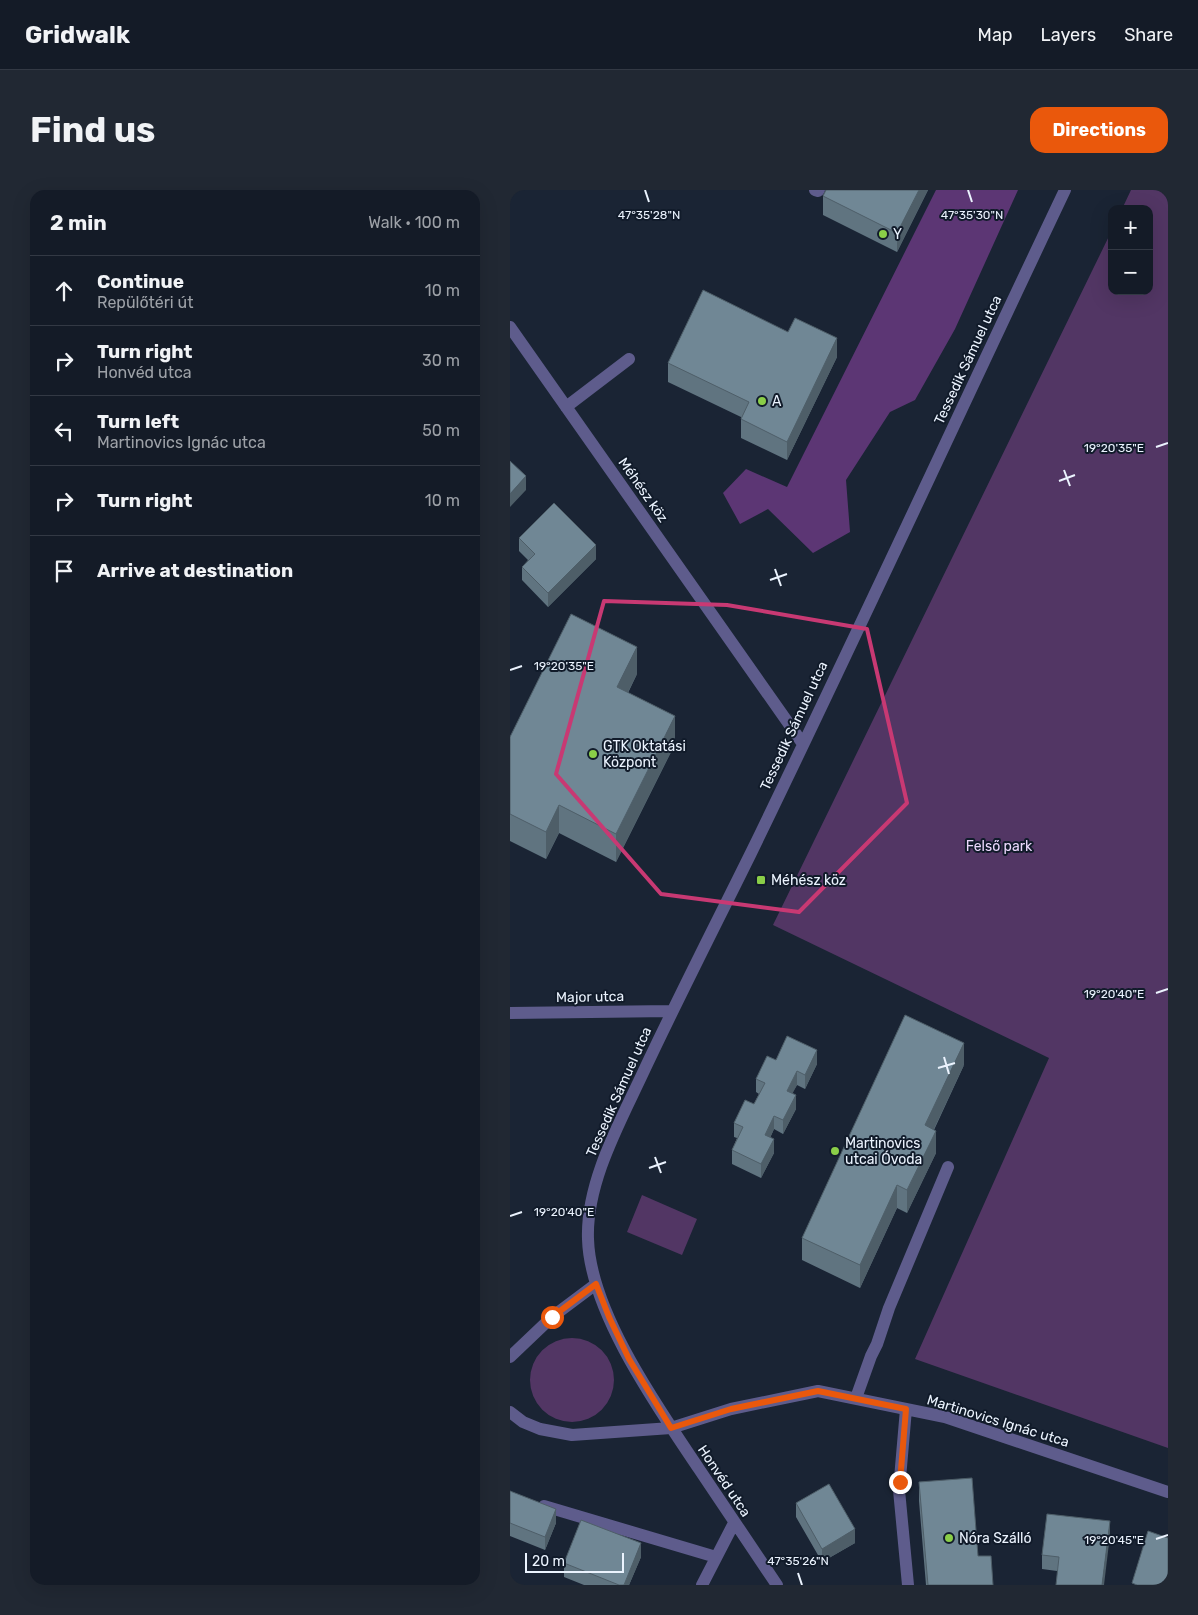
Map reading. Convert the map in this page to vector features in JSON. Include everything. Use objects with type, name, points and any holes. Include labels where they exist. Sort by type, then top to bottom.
[{"type":"street","points":[[815,190],[818,192],[819,190]]},
{"type":"street","name":"Tessedik Sámuel utca","points":[[596,1284],[588,1240],[590,1212],[596,1182],[609,1147],[671,1011],[803,744],[1065,190]]},
{"type":"street","name":"Méhész köz","points":[[510,327],[803,744]]},
{"type":"street","points":[[566,407],[629,359]]},
{"type":"street","name":"Major utca","points":[[510,1013],[671,1011]]},
{"type":"street","points":[[856,1398],[889,1308],[948,1167]]},
{"type":"street","points":[[510,1357],[552,1317],[596,1284]]},
{"type":"street","name":"Honvéd utca","points":[[596,1284],[629,1359],[671,1428],[777,1585]]},
{"type":"street","name":"Martinovics Ignác utca","points":[[510,1412],[523,1422],[540,1429],[572,1435],[671,1428],[731,1409],[818,1391],[945,1417],[1168,1492]]},
{"type":"street","points":[[906,1409],[899,1490],[908,1585]]},
{"type":"street","points":[[544,1506],[716,1557]]},
{"type":"street","points":[[702,1585],[734,1522]]},
{"type":"highlighted area","points":[[604,601],[727,605],[867,629],[907,803],[799,912],[661,894],[556,774]]},
{"type":"green space","name":"Felső park","points":[[1131,190],[1168,190],[1168,1448],[915,1359],[1049,1058],[773,925],[1108,238],[1108,295],[1153,295],[1153,205],[1124,205]]},
{"type":"green space","points":[[642,1195],[697,1219],[682,1255],[627,1232]]},
{"type":"green space","points":[[572,1338],[588,1341],[602,1350],[611,1364],[614,1380],[611,1396],[602,1410],[588,1419],[572,1422],[556,1419],[542,1410],[533,1396],[530,1380],[533,1364],[542,1350],[556,1341]]},
{"type":"shaded area","points":[[936,190],[1018,190],[955,329],[915,400],[890,412],[846,480],[850,532],[813,553],[768,509],[740,524],[723,493],[746,469],[787,487]]},
{"type":"building","points":[[826,190],[919,190],[897,233],[823,196]]},
{"type":"building","name":"A","points":[[703,290],[788,332],[795,318],[837,338],[787,442],[741,419],[749,402],[668,363]]},
{"type":"building","points":[[510,461],[526,476],[510,494]]},
{"type":"building","points":[[554,503],[596,545],[548,593],[522,567],[535,554],[519,538]]},
{"type":"building","name":"GTK Oktatási Központ","points":[[571,614],[637,647],[617,687],[675,716],[616,834],[559,805],[546,832],[510,814],[510,737]]},
{"type":"building","points":[[905,1015],[964,1043],[925,1125],[936,1131],[907,1190],[897,1185],[860,1265],[802,1238]]},
{"type":"building","points":[[787,1036],[817,1050],[805,1075],[797,1071],[787,1091],[796,1095],[783,1120],[774,1116],[765,1135],[774,1139],[761,1164],[732,1150],[743,1127],[734,1123],[745,1100],[754,1104],[765,1083],[756,1079],[767,1056],[776,1060]]},
{"type":"building","name":"Nóra Szálló","points":[[972,1478],[978,1556],[991,1556],[993,1585],[928,1585],[919,1482]]},
{"type":"building","points":[[829,1484],[855,1529],[822,1549],[796,1503]]},
{"type":"building","points":[[510,1491],[556,1509],[545,1537],[510,1523]]},
{"type":"building","points":[[1047,1514],[1110,1521],[1102,1585],[1056,1585],[1059,1557],[1042,1555]]},
{"type":"building","points":[[581,1520],[641,1543],[624,1585],[619,1585],[564,1563]]},
{"type":"building","points":[[1148,1531],[1168,1538],[1168,1585],[1137,1585],[1132,1583]]},
{"type":"place","name":"Y","points":[[883,234]]},
{"type":"place","name":"A","points":[[762,401]]},
{"type":"place","name":"GTK Oktatási Központ","points":[[593,754]]},
{"type":"place","name":"Méhész köz","points":[[761,880]]},
{"type":"place","name":"Martinovics utcai Óvoda","points":[[835,1151]]},
{"type":"place","name":"Nóra Szálló","points":[[949,1538]]},
{"type":"route","points":[[552,1317],[596,1284],[629,1359],[671,1428],[731,1409],[818,1391],[906,1409],[900,1482]]}]
